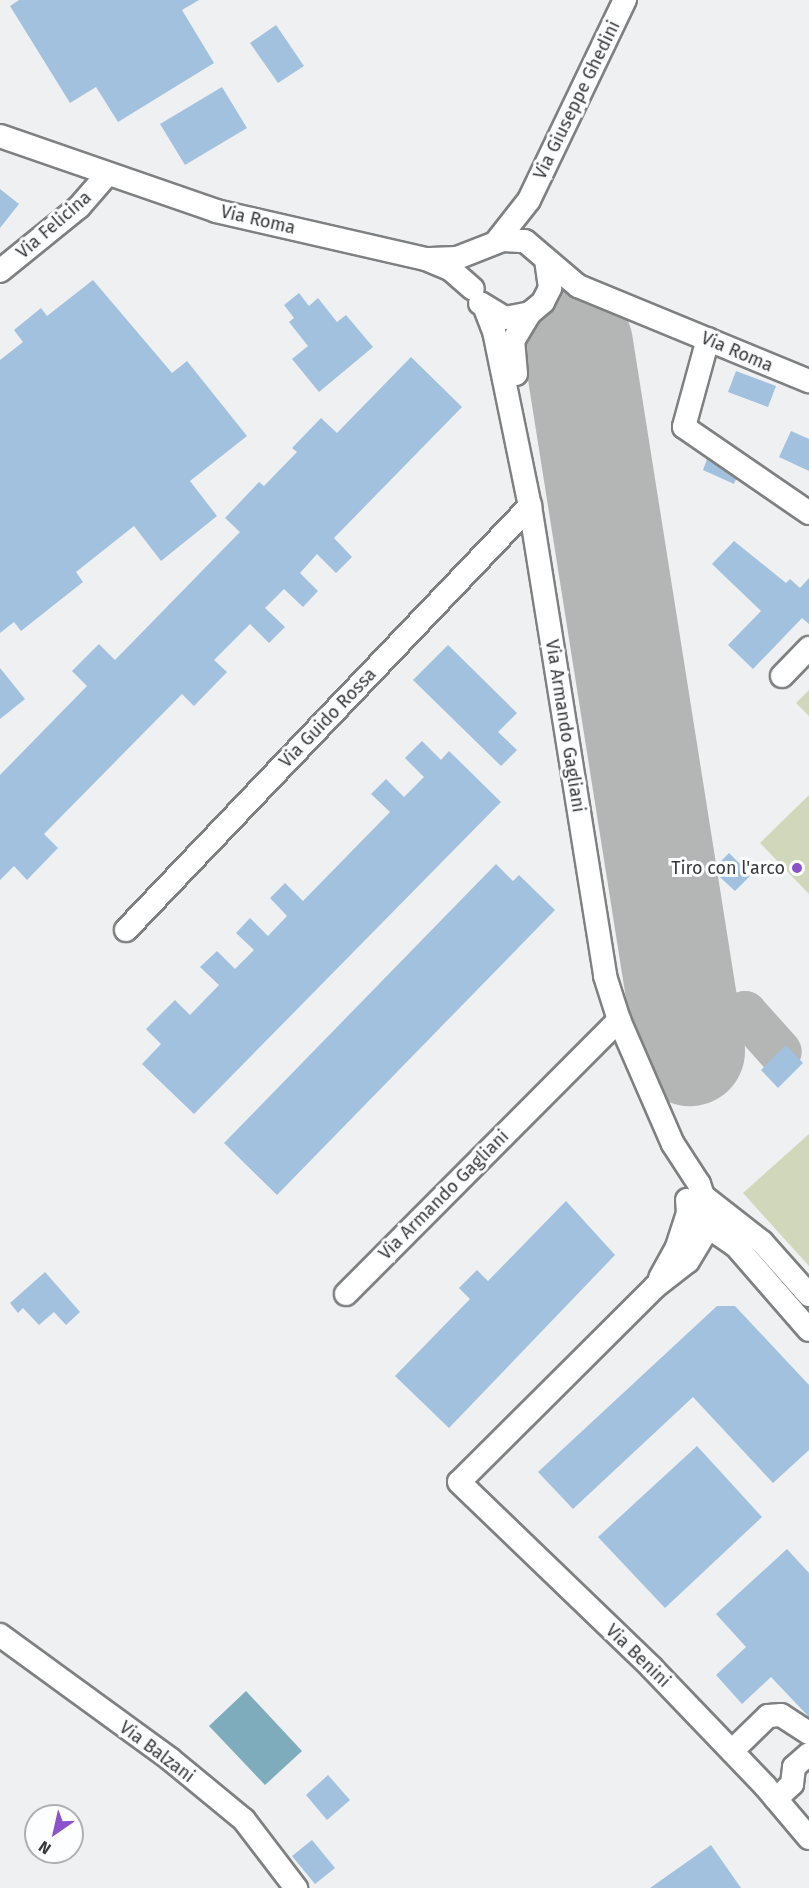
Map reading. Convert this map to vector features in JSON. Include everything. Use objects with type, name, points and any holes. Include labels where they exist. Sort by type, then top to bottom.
[{"type":"street","name":"Via Giuseppe Ghedini","points":[[492,244],[529,200],[625,0]]},
{"type":"street","name":"Via Roma","points":[[0,136],[100,174],[216,211],[426,259],[450,269],[473,289],[485,308]]},
{"type":"street","name":"Via Felicina","points":[[0,272],[67,218],[100,174]]},
{"type":"street","name":"Via Giuseppe Ghedini","points":[[529,200],[528,218],[544,257]]},
{"type":"street","name":"Via Roma","points":[[426,259],[457,258],[492,244],[525,242],[578,286],[598,296],[809,381]]},
{"type":"street","points":[[473,289],[473,268],[492,244]]},
{"type":"street","points":[[485,308],[505,318],[530,313],[547,296],[551,274],[544,257]]},
{"type":"street","name":"Via Roma","points":[[547,296],[568,291],[598,296]]},
{"type":"street","name":"Via Armando Gagliani","points":[[485,308],[494,331],[530,506],[605,976],[619,1020],[673,1144],[696,1204]]},
{"type":"street","name":"Via Armando Gagliani","points":[[515,429],[518,394],[513,341],[530,313]]},
{"type":"street","points":[[708,339],[684,427],[809,513]]},
{"type":"street","name":"Via Guido Rossa","points":[[126,930],[530,506]]},
{"type":"street","points":[[782,676],[809,648]]},
{"type":"street","name":"Via Armando Gagliani","points":[[346,1294],[619,1020]]},
{"type":"street","points":[[696,1204],[707,1227],[736,1246],[800,1311],[809,1330]]},
{"type":"street","points":[[655,1287],[677,1247],[696,1204]]},
{"type":"street","points":[[696,1204],[762,1242],[809,1295]]},
{"type":"street","points":[[655,1287],[688,1261],[707,1227]]},
{"type":"street","name":"Via Benini","points":[[655,1287],[459,1482],[732,1751],[809,1838]]},
{"type":"street","name":"Via Balzani","points":[[0,1635],[170,1759],[244,1821],[296,1888]]},
{"type":"street","points":[[732,1751],[768,1716],[781,1715],[809,1733]]},
{"type":"street","points":[[776,1799],[792,1784],[794,1767],[809,1754]]},
{"type":"green space","points":[[809,690],[809,716],[796,703]]},
{"type":"green space","name":"Tiro con l'arco","points":[[809,795],[809,894],[760,843]]},
{"type":"green space","points":[[809,1134],[809,1266],[743,1193]]},
{"type":"water","points":[[246,1691],[302,1751],[265,1785],[209,1726]]},
{"type":"building","points":[[19,0],[199,0],[182,10],[214,63],[118,122],[96,87],[70,103],[10,6]]},
{"type":"building","points":[[276,25],[304,66],[278,83],[250,43]]},
{"type":"building","points":[[222,87],[247,128],[185,165],[160,124]]},
{"type":"building","points":[[0,189],[19,204],[0,228]]},
{"type":"building","points":[[93,280],[172,373],[187,361],[247,436],[190,481],[217,516],[161,561],[134,526],[76,572],[83,582],[21,631],[14,622],[0,633],[0,360],[23,342],[14,330],[41,308],[47,316]]},
{"type":"building","points":[[299,293],[309,306],[318,298],[337,322],[346,315],[373,347],[319,392],[292,359],[308,346],[289,322],[294,318],[284,305]]},
{"type":"building","points":[[411,357],[462,407],[334,538],[352,557],[336,573],[317,554],[300,573],[318,591],[303,607],[284,589],[265,608],[285,627],[269,643],[250,624],[214,660],[227,672],[194,706],[182,694],[44,834],[58,848],[27,880],[14,866],[0,880],[0,775],[87,686],[72,671],[99,644],[115,660],[240,532],[225,518],[259,482],[264,486],[297,452],[292,448],[321,418],[337,433]]},
{"type":"building","points":[[736,371],[776,386],[768,407],[728,392]]},
{"type":"building","points":[[791,431],[809,439],[809,471],[779,457]]},
{"type":"building","points":[[707,459],[736,479],[734,484],[703,470]]},
{"type":"building","points":[[734,541],[786,583],[790,579],[800,588],[809,578],[809,624],[802,618],[753,669],[728,645],[761,611],[712,564]]},
{"type":"building","points":[[448,645],[517,713],[498,732],[517,750],[501,766],[413,680]]},
{"type":"building","points":[[0,668],[25,699],[0,719]]},
{"type":"building","points":[[422,741],[441,760],[449,751],[501,802],[194,1114],[142,1064],[161,1044],[146,1029],[175,1000],[190,1015],[219,985],[200,967],[217,951],[235,969],[254,950],[236,933],[250,918],[268,936],[287,916],[270,898],[285,883],[303,901],[390,812],[371,794],[386,779],[404,797],[424,777],[405,758]]},
{"type":"building","points":[[729,853],[751,875],[735,891],[712,870]]},
{"type":"building","points":[[496,864],[513,881],[519,875],[555,910],[277,1195],[224,1143]]},
{"type":"building","points":[[786,1045],[803,1063],[778,1088],[761,1070]]},
{"type":"building","points":[[566,1201],[615,1255],[449,1428],[395,1376],[470,1299],[459,1288],[477,1270],[488,1281]]},
{"type":"building","points":[[45,1272],[80,1312],[66,1325],[54,1312],[39,1325],[23,1308],[18,1313],[10,1303]]},
{"type":"building","points":[[717,1306],[735,1306],[809,1385],[809,1450],[773,1483],[693,1397],[573,1509],[538,1472]]},
{"type":"building","points":[[697,1446],[762,1517],[665,1608],[598,1537]]},
{"type":"building","points":[[787,1549],[809,1573],[809,1717],[771,1677],[742,1704],[716,1675],[746,1647],[716,1614]]},
{"type":"building","points":[[328,1775],[350,1800],[327,1820],[306,1795]]},
{"type":"building","points":[[312,1840],[335,1868],[315,1884],[292,1856]]},
{"type":"building","points":[[711,1845],[741,1888],[650,1888]]},
{"type":"taxiway","points":[[687,1028],[745,1013],[780,1052]]},
{"type":"runway","points":[[578,344],[690,1051]]},
{"type":"place","name":"Tiro con l'arco","points":[[797,868]]}]
